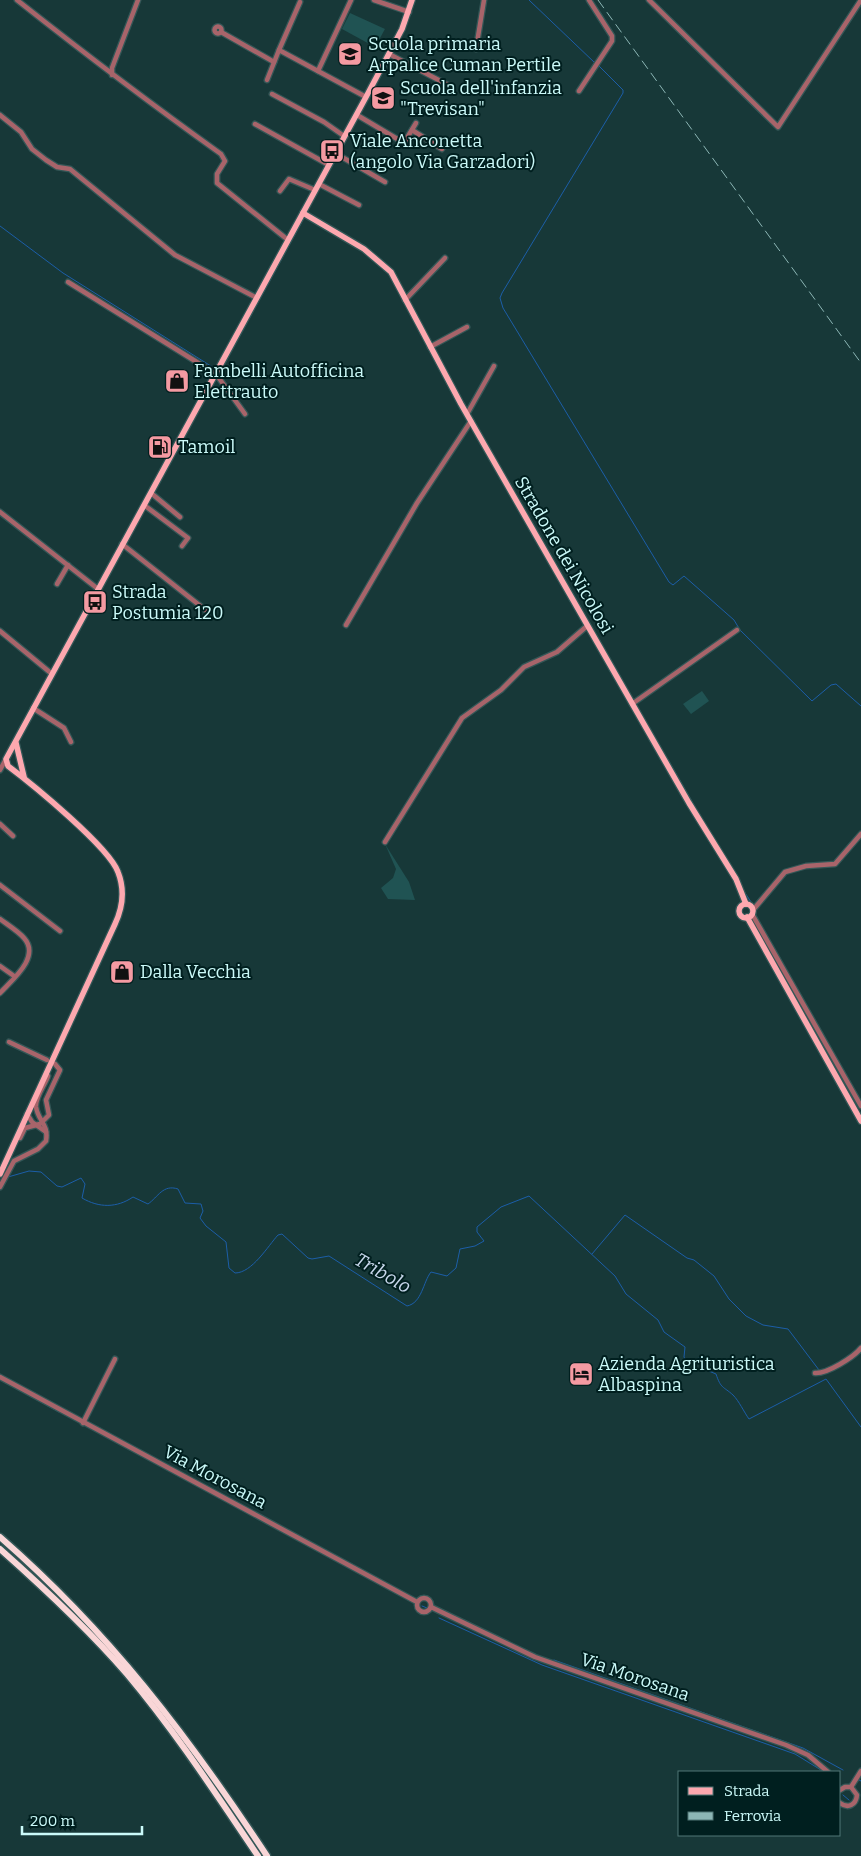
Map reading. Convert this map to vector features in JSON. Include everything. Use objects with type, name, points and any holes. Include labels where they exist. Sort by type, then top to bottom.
[{"type":"highway","points":[[0,1538],[71,1604],[138,1676],[197,1752],[267,1856]]},
{"type":"highway","points":[[0,1549],[50,1593],[127,1674],[173,1733],[258,1856]]},
{"type":"main road","points":[[0,1167],[68,1026],[122,906],[122,887],[117,868],[105,852],[11,768],[7,758],[357,115],[389,54],[409,12],[412,0]]},
{"type":"main road","name":"Stradone dei Nicolosi","points":[[303,213],[364,249],[384,264],[396,280],[430,347],[587,626],[689,804],[736,879],[751,914],[861,1121]]},
{"type":"main road","points":[[16,741],[20,765],[25,779]]},
{"type":"main road","points":[[7,758],[14,754],[19,757]]},
{"type":"main road","points":[[11,768],[20,765]]},
{"type":"main road","name":"Stradone dei Nicolosi","points":[[746,904],[739,911],[741,915],[751,914]]},
{"type":"main road","points":[[0,1174],[28,1116],[48,1065]]},
{"type":"street","points":[[17,0],[77,44],[112,75],[221,154],[225,161],[217,174],[218,183],[288,240]]},
{"type":"street","points":[[112,75],[112,68],[138,0]]},
{"type":"street","points":[[318,71],[351,0]]},
{"type":"street","points":[[374,0],[409,12]]},
{"type":"street","points":[[476,49],[484,0]]},
{"type":"street","points":[[579,91],[612,41],[612,36],[589,0]]},
{"type":"street","points":[[649,0],[778,127],[861,0]]},
{"type":"street","points":[[266,80],[300,2]]},
{"type":"street","points":[[221,32],[274,62]]},
{"type":"street","points":[[279,50],[366,97]]},
{"type":"street","points":[[389,54],[450,86]]},
{"type":"street","points":[[272,94],[324,122],[344,136]]},
{"type":"street","points":[[0,115],[21,132],[32,149],[57,167],[70,168],[175,255],[257,298]]},
{"type":"street","points":[[357,115],[404,143],[416,123]]},
{"type":"street","points":[[255,124],[329,165]]},
{"type":"street","points":[[412,130],[442,149]]},
{"type":"street","points":[[335,153],[385,182]]},
{"type":"street","points":[[280,191],[289,179],[315,190]]},
{"type":"street","points":[[319,184],[359,205]]},
{"type":"street","points":[[405,300],[445,258]]},
{"type":"street","points":[[68,282],[216,374],[245,414]]},
{"type":"street","points":[[430,347],[467,327]]},
{"type":"street","points":[[467,414],[494,366]]},
{"type":"street","points":[[346,625],[417,503],[471,421]]},
{"type":"street","points":[[150,493],[180,517]]},
{"type":"street","points":[[144,505],[188,538],[182,546]]},
{"type":"street","points":[[0,512],[98,589]]},
{"type":"street","points":[[122,544],[208,612]]},
{"type":"street","points":[[57,584],[68,566]]},
{"type":"street","points":[[385,842],[462,718],[501,690],[524,667],[557,652],[587,626]]},
{"type":"street","points":[[632,704],[737,630]]},
{"type":"street","points":[[0,631],[52,674]]},
{"type":"street","points":[[33,708],[64,728],[71,742]]},
{"type":"street","points":[[0,770],[7,758]]},
{"type":"street","points":[[0,770],[11,768]]},
{"type":"street","points":[[0,824],[13,836]]},
{"type":"street","points":[[751,914],[785,872],[806,866],[835,864],[861,834]]},
{"type":"street","points":[[0,886],[60,931]]},
{"type":"street","name":"Stradone dei Nicolosi","points":[[751,914],[861,1106]]},
{"type":"street","points":[[0,919],[24,937],[29,948],[27,963],[0,993]]},
{"type":"street","points":[[0,966],[14,976]]},
{"type":"street","points":[[0,1187],[14,1162],[41,1147],[46,1141],[44,1121],[40,1116],[36,1103],[48,1065],[9,1042]]},
{"type":"street","points":[[0,1174],[23,1131],[44,1121],[49,1113],[46,1100],[60,1071],[59,1067],[55,1064]]},
{"type":"street","points":[[28,1116],[40,1116]]},
{"type":"street","points":[[28,1116],[35,1124],[43,1128],[46,1133]]},
{"type":"street","points":[[6,1154],[28,1116]]},
{"type":"street","points":[[815,1373],[823,1373],[852,1358],[861,1348]]},
{"type":"street","points":[[83,1422],[115,1359]]},
{"type":"street","name":"Via Morosana","points":[[0,1377],[417,1602]]},
{"type":"street","name":"Via Morosana","points":[[417,1602],[426,1598],[430,1601],[431,1607]]},
{"type":"street","name":"Via Morosana","points":[[417,1602],[416,1607],[421,1612],[426,1612],[431,1607]]},
{"type":"street","name":"Via Morosana","points":[[431,1607],[535,1657],[786,1745],[808,1755],[827,1771]]},
{"type":"street","points":[[851,1787],[861,1771]]},
{"type":"street","points":[[841,1788],[851,1787]]},
{"type":"street","points":[[841,1803],[849,1806],[859,1799],[851,1787]]},
{"type":"shaded area","points":[[350,13],[385,29],[375,47],[342,29]]},
{"type":"shaded area","points":[[702,691],[709,701],[691,714],[683,704]]},
{"type":"shaded area","points":[[385,844],[409,882],[415,900],[388,899],[381,888],[393,878],[396,869]]},
{"type":"waterway","points":[[529,0],[595,63]]},
{"type":"waterway","points":[[598,65],[623,90],[623,93],[502,293],[500,298],[503,308],[669,582],[673,585],[684,576],[734,620],[740,630],[812,701],[831,685],[836,684],[861,706]]},
{"type":"waterway","points":[[220,372],[305,216]]},
{"type":"waterway","points":[[0,226],[63,273],[214,368]]},
{"type":"waterway","points":[[430,351],[446,381]]},
{"type":"waterway","points":[[471,416],[591,627]]},
{"type":"waterway","points":[[667,758],[695,807]]},
{"type":"waterway","points":[[742,888],[751,902]]},
{"type":"waterway","name":"Tribolo","points":[[8,1177],[29,1171],[41,1172],[57,1186],[62,1187],[81,1178],[85,1184],[82,1198],[101,1205],[114,1205],[133,1197],[148,1204],[168,1188],[178,1189],[185,1203],[201,1204],[203,1211],[200,1218],[206,1226],[226,1242],[229,1268],[235,1273],[247,1269],[278,1235],[282,1234],[308,1258],[329,1256],[407,1306],[419,1297],[431,1272],[447,1276],[456,1268],[460,1249],[475,1246],[484,1241],[477,1232],[477,1227],[501,1207],[529,1196],[615,1276],[626,1294],[658,1320],[664,1332],[685,1347],[684,1357],[686,1361],[692,1362],[701,1357],[704,1360],[704,1369],[716,1374],[721,1385],[735,1397],[749,1419],[826,1379],[861,1427]]},
{"type":"waterway","points":[[592,1254],[625,1215],[687,1258],[694,1260],[714,1276],[729,1299],[746,1316],[763,1325],[788,1329],[819,1370]]},
{"type":"waterway","points":[[1,1380],[59,1412]]},
{"type":"waterway","points":[[422,1606],[427,1608]]},
{"type":"waterway","points":[[439,1618],[542,1665],[795,1754],[821,1770]]},
{"type":"waterway","points":[[554,1660],[803,1748],[843,1770]]},
{"type":"waterway","points":[[843,1795],[849,1800]]},
{"type":"railway","points":[[598,0],[861,363]]},
{"type":"place","name":"Scuola primaria Arpalice Cuman Pertile","points":[[350,54]]},
{"type":"place","name":"Scuola dell'infanzia \"Trevisan\"","points":[[383,98]]},
{"type":"place","name":"Viale Anconetta (angolo Via Garzadori)","points":[[332,151]]},
{"type":"place","name":"Fambelli Autofficina Elettrauto","points":[[177,381]]},
{"type":"place","name":"Tamoil","points":[[160,447]]},
{"type":"place","name":"Strada Postumia 120","points":[[95,602]]},
{"type":"place","name":"Dalla Vecchia","points":[[122,972]]},
{"type":"place","name":"Azienda Agrituristica Albaspina","points":[[581,1374]]}]
